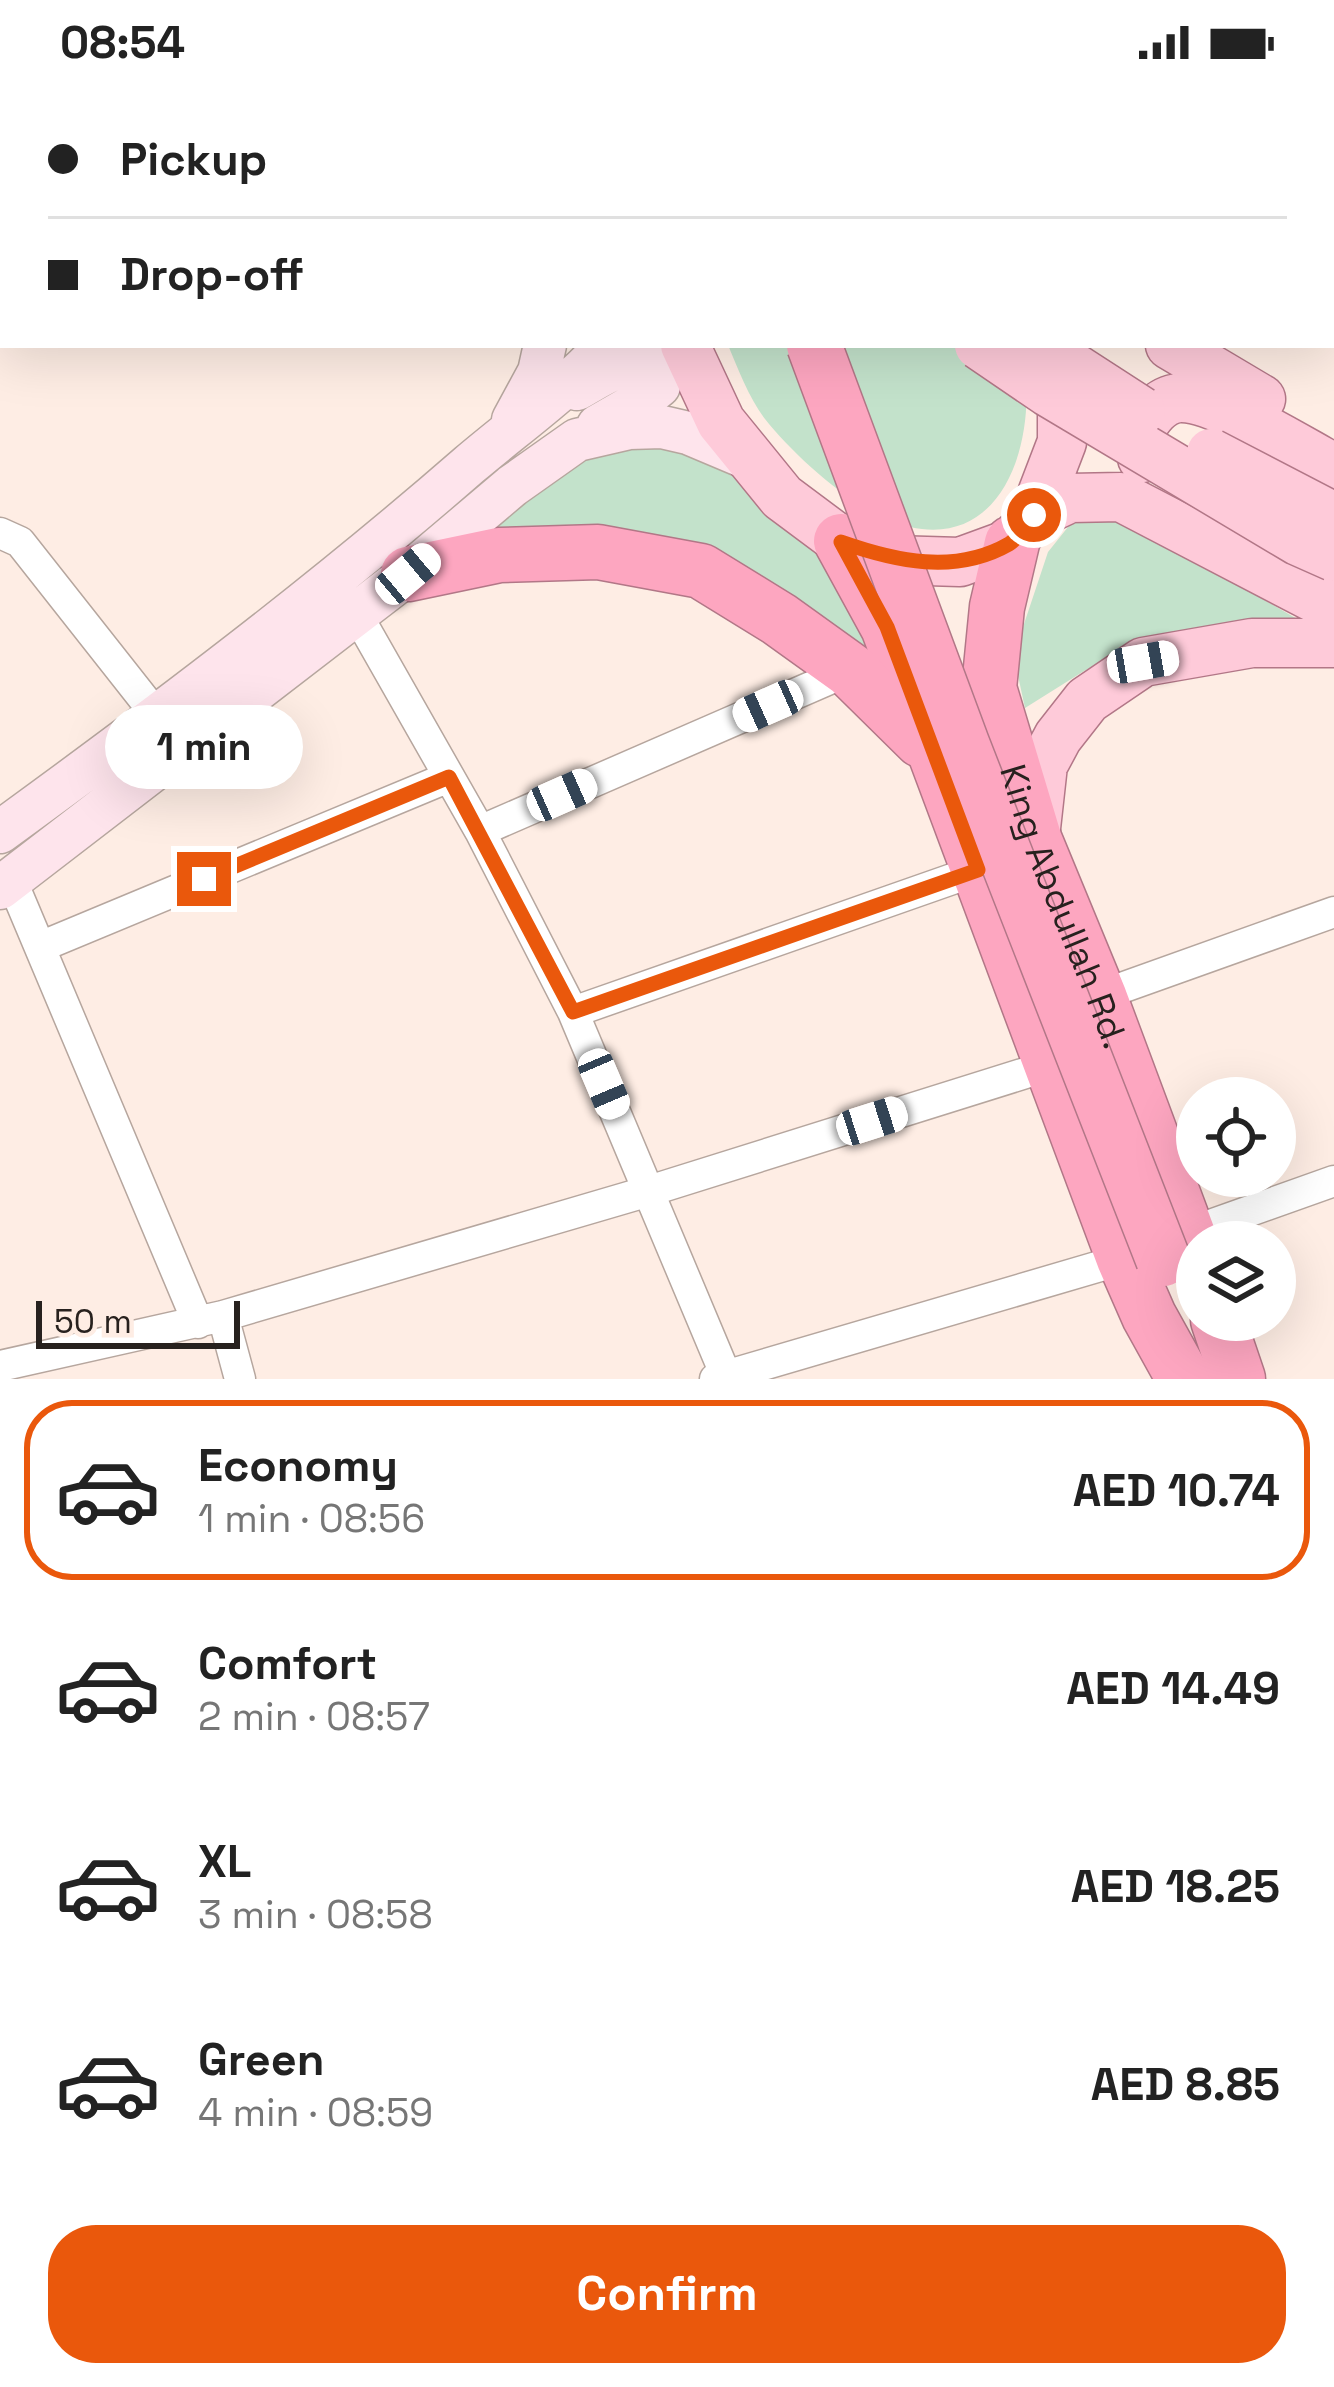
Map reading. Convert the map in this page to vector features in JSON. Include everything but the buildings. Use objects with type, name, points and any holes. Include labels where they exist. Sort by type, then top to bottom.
[{"type":"highway","points":[[815,348],[962,744],[1168,1253],[1194,1379]]},
{"type":"highway","name":"King Abdullah Rd.","points":[[1023,529],[997,607],[989,688],[1035,842],[1099,996],[1168,1253],[1149,1316],[1184,1379]]},
{"type":"highway","name":"King Abdullah Rd.","points":[[841,542],[887,627],[1051,1065],[1168,1253]]},
{"type":"highway","points":[[408,574],[499,555],[598,552],[701,572],[850,670],[931,750]]},
{"type":"highway","points":[[1225,1341],[1238,1379]]},
{"type":"main road","points":[[686,348],[721,422],[782,497],[841,542],[893,560],[961,562],[1070,498],[1121,497],[1334,608]]},
{"type":"main road","points":[[983,348],[1067,404],[1298,541],[1334,557]]},
{"type":"main road","points":[[1044,348],[1187,440],[1334,518]]},
{"type":"main road","points":[[1023,529],[1062,442],[1060,348]]},
{"type":"main road","points":[[1182,350],[1334,439]]},
{"type":"main road","points":[[1334,468],[1207,402],[1177,398],[1152,410],[1138,433],[1142,458],[1168,485],[1334,583]]},
{"type":"main road","points":[[1035,842],[1042,765],[1058,737],[1087,700],[1143,662],[1252,643],[1334,643]]},
{"type":"street","points":[[479,457],[513,421],[539,372],[544,348]]},
{"type":"street","points":[[0,832],[158,717],[543,407],[604,348]]},
{"type":"street","points":[[240,1379],[40,947],[6,884],[408,574],[512,486],[659,386],[651,364],[640,361],[609,371],[543,407]]},
{"type":"street","points":[[577,440],[629,428],[662,428],[688,433],[752,460]]},
{"type":"street","points":[[7,542],[158,717]]},
{"type":"street","points":[[356,613],[480,831],[573,1012],[721,1377],[773,1372],[1168,1253],[1334,1181]]},
{"type":"street","points":[[480,831],[850,670]]},
{"type":"street","points":[[40,947],[449,777]]},
{"type":"street","points":[[573,1012],[978,870]]},
{"type":"street","points":[[1099,996],[1334,912]]},
{"type":"street","points":[[0,1366],[211,1320],[649,1191],[1051,1065]]},
{"type":"green space","points":[[729,348],[1021,348],[1026,375],[1022,442],[1012,473],[996,499],[974,519],[945,529],[910,527],[851,499],[812,468],[765,419]]},
{"type":"green space","points":[[661,443],[728,466],[802,533],[835,572],[884,673],[838,627],[810,609],[476,541],[516,503],[559,472],[607,451]]},
{"type":"green space","points":[[1103,516],[1149,533],[1304,623],[1138,645],[1025,708],[1017,671],[1021,633],[1048,552],[1072,522]]},
{"type":"route","points":[[204,879],[449,777],[573,1012],[978,870],[887,627],[841,542],[893,560],[961,562],[1012,543],[1034,515]]}]
